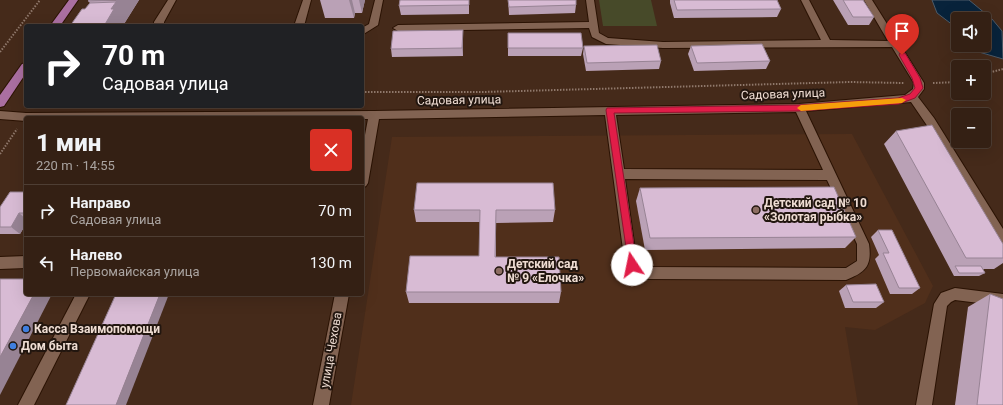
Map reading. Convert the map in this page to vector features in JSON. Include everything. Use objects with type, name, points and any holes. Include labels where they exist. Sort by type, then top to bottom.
[{"type":"main road","points":[[56,24],[74,0]]},
{"type":"main road","points":[[0,103],[24,69]]},
{"type":"street","points":[[159,24],[172,0]]},
{"type":"street","points":[[300,24],[307,0]]},
{"type":"street","points":[[364,31],[373,25],[379,0]]},
{"type":"street","points":[[590,0],[595,34],[606,41],[679,45],[827,43],[895,44]]},
{"type":"street","points":[[805,0],[827,43]]},
{"type":"street","points":[[868,0],[895,44],[930,121],[1003,240]]},
{"type":"street","points":[[398,28],[594,26]]},
{"type":"street","name":"Садовая улица","points":[[77,116],[330,111],[374,115],[799,108],[899,101],[916,91]]},
{"type":"street","points":[[610,110],[632,265],[646,273],[846,274],[858,270],[863,263],[865,256],[863,244],[799,108]]},
{"type":"street","name":"Садовая улица","points":[[0,115],[24,117]]},
{"type":"street","points":[[364,172],[374,115]]},
{"type":"street","points":[[619,174],[830,175]]},
{"type":"street","points":[[0,263],[24,262]]},
{"type":"street","points":[[924,405],[941,304],[943,301],[955,294],[1003,300]]},
{"type":"street","points":[[26,405],[82,296]]},
{"type":"street","name":"улица Чехова","points":[[321,405],[342,296]]},
{"type":"path","points":[[0,52],[40,0]]},
{"type":"path","points":[[991,72],[1003,69]]},
{"type":"path","points":[[364,92],[483,92],[850,82],[916,91],[951,83]]},
{"type":"shaded area","points":[[852,134],[933,286],[925,303],[875,330],[845,327],[858,405],[351,405],[392,137]]},
{"type":"green space","points":[[599,0],[651,0],[657,26],[603,26]]},
{"type":"water","points":[[932,0],[969,0],[984,12],[951,12],[951,24],[937,13]]},
{"type":"water","points":[[991,18],[1002,31],[1003,59],[979,52],[991,52]]},
{"type":"building","points":[[89,0],[115,0],[88,1]]},
{"type":"building","points":[[400,0],[469,0],[469,5],[399,6]]},
{"type":"building","points":[[508,0],[576,0],[576,5],[509,7]]},
{"type":"building","points":[[674,0],[777,0],[781,9],[677,10]]},
{"type":"building","points":[[843,0],[863,0],[874,17],[853,17]]},
{"type":"building","points":[[116,2],[111,9],[114,9],[105,24],[71,24],[82,9],[85,9],[90,3]]},
{"type":"building","points":[[463,30],[462,48],[391,49],[393,31]]},
{"type":"building","points":[[508,33],[581,33],[583,48],[508,48]]},
{"type":"building","points":[[762,44],[770,61],[697,63],[691,46]]},
{"type":"building","points":[[657,45],[661,61],[587,63],[584,46]]},
{"type":"building","points":[[932,125],[1003,244],[1003,258],[966,258],[896,131]]},
{"type":"building","points":[[417,183],[553,183],[555,210],[496,210],[495,257],[559,257],[561,292],[406,292],[410,256],[479,256],[480,210],[414,210]]},
{"type":"building","points":[[834,187],[856,237],[650,238],[640,188]]},
{"type":"building","points":[[10,192],[24,192],[24,213],[19,213],[11,227],[0,227],[0,207]]},
{"type":"building","points":[[878,230],[892,230],[920,288],[899,288],[883,253],[889,253]]},
{"type":"building","points":[[955,266],[981,266],[985,273],[959,273]]},
{"type":"building","points":[[0,279],[24,279],[24,296],[33,296],[0,357]]},
{"type":"building","points":[[876,284],[884,302],[853,302],[846,285]]},
{"type":"building","points":[[990,294],[1003,299],[1003,405],[977,405]]},
{"type":"building","points":[[115,296],[159,296],[116,405],[66,405]]},
{"type":"slow traffic","points":[[801,108],[902,100]]},
{"type":"place","name":"Детский сад № 10 «Золотая рыбка»","points":[[756,210]]},
{"type":"place","name":"Детский сад № 9 «Елочка»","points":[[499,271]]},
{"type":"place","name":"Касса Взаимопомощи","points":[[26,329]]},
{"type":"place","name":"Дом быта","points":[[13,346]]},
{"type":"route","points":[[632,265],[610,110],[799,108],[907,100],[917,93],[919,83],[902,55]]}]
